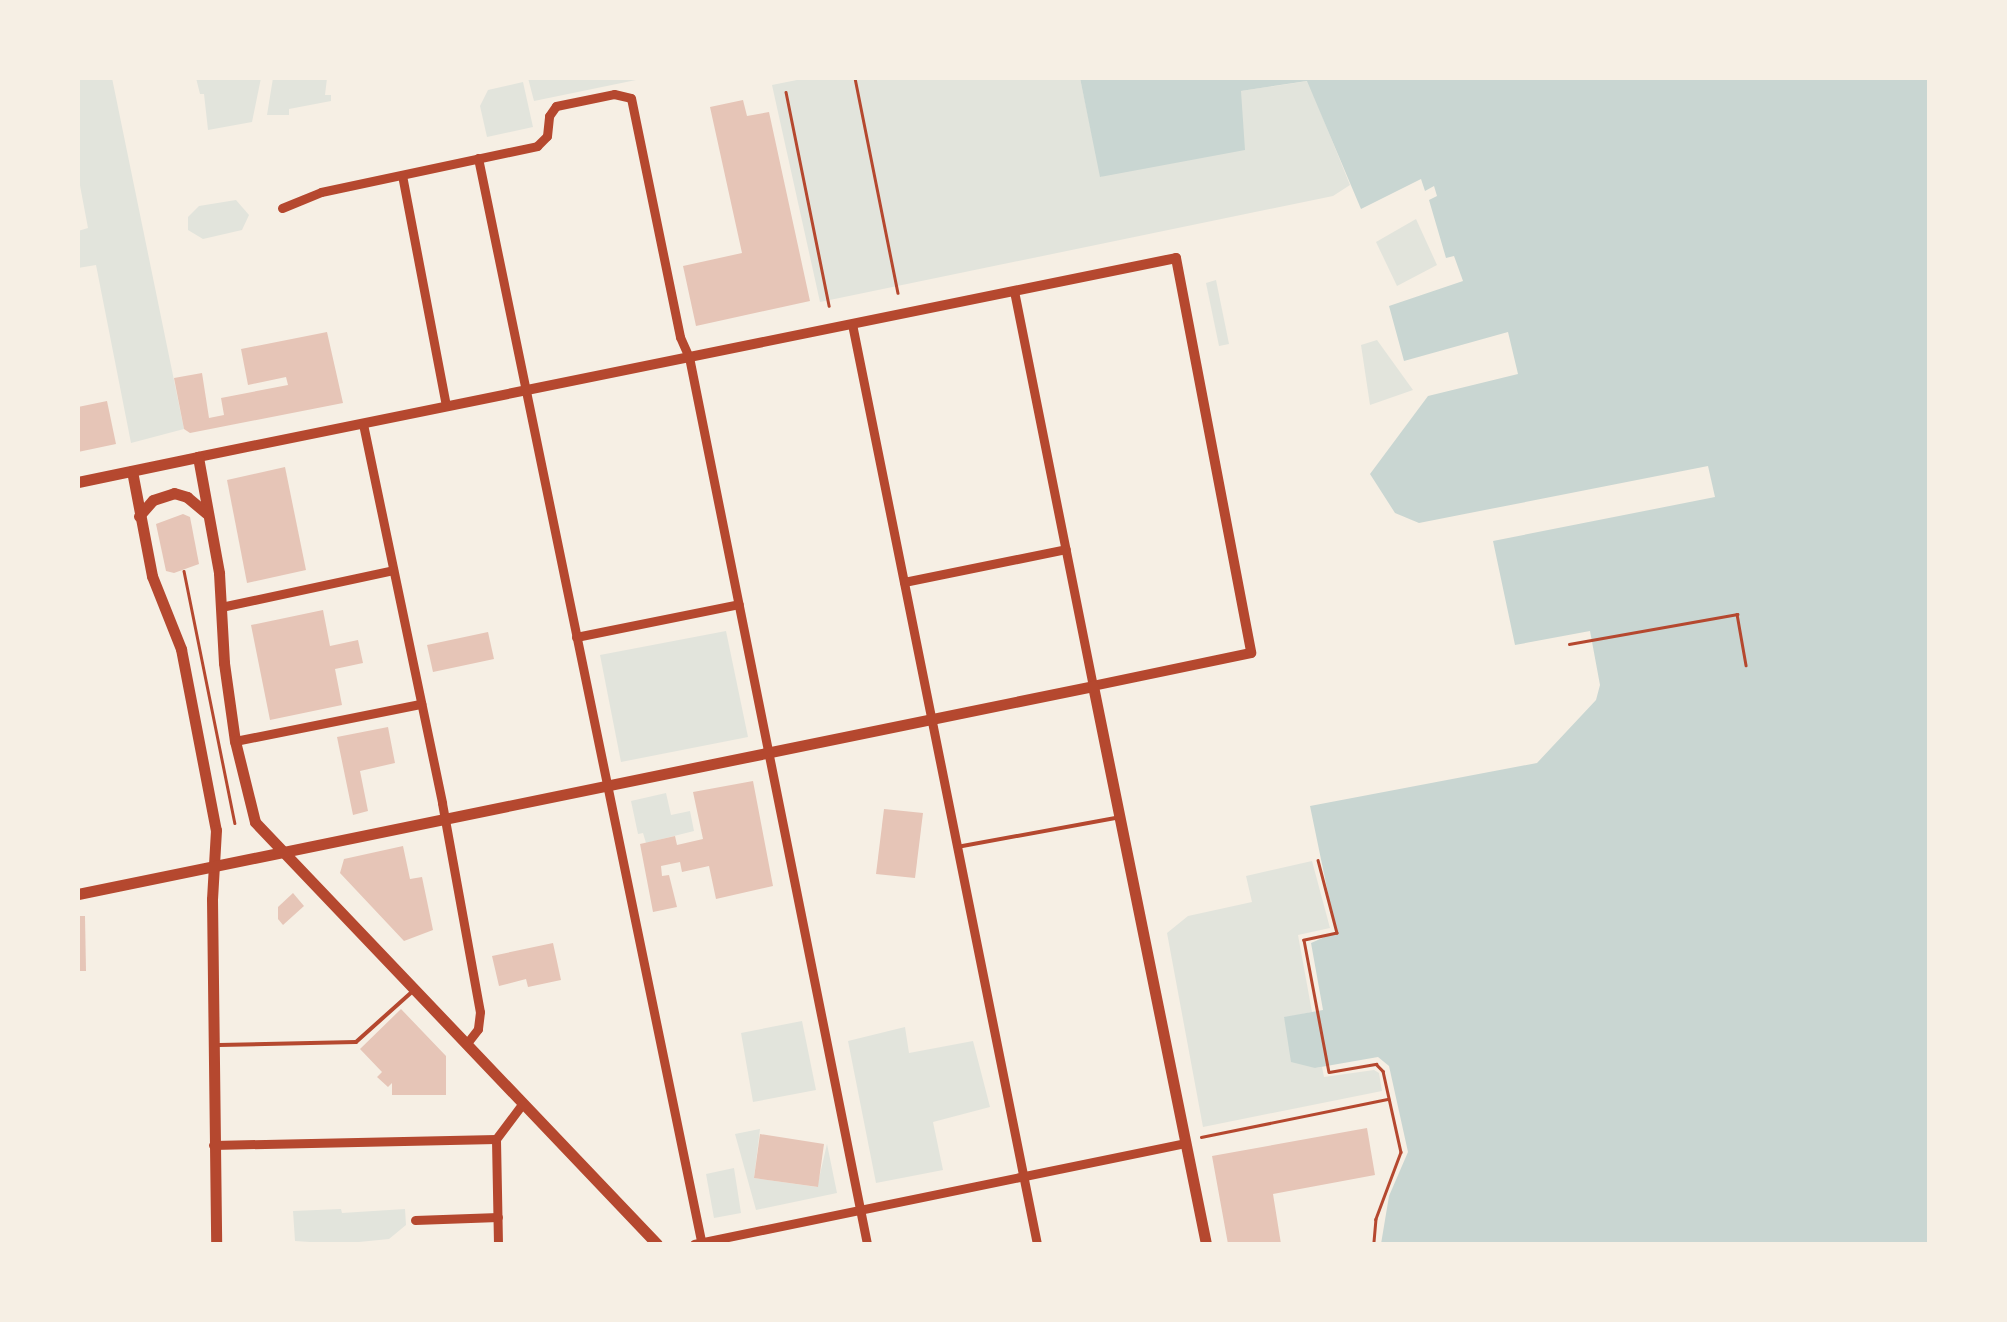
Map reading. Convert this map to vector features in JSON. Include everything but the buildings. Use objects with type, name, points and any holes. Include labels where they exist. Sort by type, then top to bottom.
[{"type":"main road","points":[[78,482],[198,457],[221,607],[235,741],[255,822],[656,1244]]},
{"type":"main road","points":[[132,471],[156,592],[178,636],[216,830],[216,1244]]},
{"type":"main road","points":[[139,516],[152,500],[174,493],[188,496],[209,516]]},
{"type":"main road","points":[[78,894],[1093,686],[1206,1244]]},
{"type":"street","points":[[282,208],[309,194],[537,146],[547,136],[549,116],[556,106],[614,94],[631,98],[680,337],[689,357],[867,1244]]},
{"type":"street","points":[[478,158],[697,1243],[1185,1143]]},
{"type":"street","points":[[402,175],[446,406]]},
{"type":"street","points":[[198,457],[1176,258],[1251,653],[1093,686],[1014,291]]},
{"type":"street","points":[[852,324],[1037,1244]]},
{"type":"street","points":[[363,424],[445,816],[480,1012],[478,1029],[467,1043]]},
{"type":"street","points":[[904,582],[1066,549]]},
{"type":"street","points":[[221,607],[393,570]]},
{"type":"street","points":[[576,638],[739,604]]},
{"type":"street","points":[[235,741],[421,704]]},
{"type":"street","points":[[498,1244],[496,1140],[523,1103]]},
{"type":"street","points":[[214,1146],[496,1140]]},
{"type":"street","points":[[415,1220],[498,1217]]},
{"type":"lane","points":[[957,847],[1120,817]]},
{"type":"lane","points":[[213,1045],[356,1042],[414,990]]},
{"type":"path","points":[[856,78],[898,293]]},
{"type":"path","points":[[786,92],[829,306]]},
{"type":"path","points":[[184,571],[235,823]]},
{"type":"path","points":[[1569,644],[1737,614],[1746,665]]},
{"type":"path","points":[[1318,860],[1336,933],[1304,940],[1328,1067],[1330,1072],[1376,1064],[1383,1070],[1401,1152],[1376,1219],[1374,1244]]},
{"type":"path","points":[[1201,1136],[1389,1098]]},
{"type":"shaded area","points":[[78,78],[112,78],[184,429],[131,443],[96,265],[78,268],[78,231],[88,228],[78,175]]},
{"type":"shaded area","points":[[196,78],[261,78],[252,122],[208,130],[204,94],[200,94]]},
{"type":"shaded area","points":[[273,78],[327,78],[325,95],[331,95],[331,101],[289,109],[289,115],[267,115]]},
{"type":"shaded area","points":[[528,78],[636,78],[636,80],[534,101]]},
{"type":"shaded area","points":[[807,78],[1080,78],[1101,177],[1241,91],[1308,81],[1350,185],[1333,196],[820,302],[772,85]]},
{"type":"shaded area","points":[[1080,78],[1929,78],[1929,1244],[1381,1244],[1389,1196],[1408,1152],[1389,1066],[1378,1057],[1315,1068],[1291,1062],[1284,1017],[1323,1010],[1311,943],[1336,932],[1310,806],[1537,763],[1596,700],[1600,685],[1590,631],[1515,645],[1493,541],[1715,497],[1708,466],[1419,523],[1395,513],[1370,474],[1428,396],[1518,374],[1508,332],[1404,361],[1389,306],[1463,281],[1454,256],[1446,258],[1429,200],[1437,196],[1434,186],[1425,191],[1421,179],[1361,209],[1307,81],[1241,91],[1245,150],[1100,177]]},
{"type":"shaded area","points":[[523,82],[533,127],[487,137],[480,106],[488,90]]},
{"type":"shaded area","points":[[236,200],[249,215],[242,230],[203,239],[188,230],[188,217],[199,206]]},
{"type":"shaded area","points":[[1416,219],[1437,265],[1397,286],[1376,242]]},
{"type":"shaded area","points":[[1216,280],[1229,344],[1219,346],[1206,283]]},
{"type":"shaded area","points":[[1377,340],[1413,390],[1370,405],[1361,345]]},
{"type":"shaded area","points":[[726,631],[748,737],[621,762],[600,655]]},
{"type":"shaded area","points":[[666,793],[671,815],[690,811],[694,831],[646,843],[643,833],[638,834],[631,801]]},
{"type":"shaded area","points":[[1312,861],[1330,928],[1298,935],[1312,1012],[1284,1018],[1315,1068],[1322,1067],[1324,1077],[1374,1070],[1379,1073],[1382,1091],[1203,1127],[1167,933],[1188,916],[1252,902],[1246,876]]},
{"type":"shaded area","points":[[802,1021],[816,1090],[753,1102],[741,1033]]},
{"type":"shaded area","points":[[905,1027],[909,1053],[973,1041],[990,1107],[933,1122],[943,1170],[876,1183],[848,1041]]},
{"type":"shaded area","points":[[760,1129],[754,1178],[817,1187],[827,1144],[837,1193],[756,1210],[735,1134]]},
{"type":"shaded area","points":[[734,1168],[741,1213],[714,1218],[706,1174]]},
{"type":"shaded area","points":[[341,1209],[342,1213],[405,1209],[406,1225],[389,1239],[339,1244],[295,1241],[293,1211]]}]
